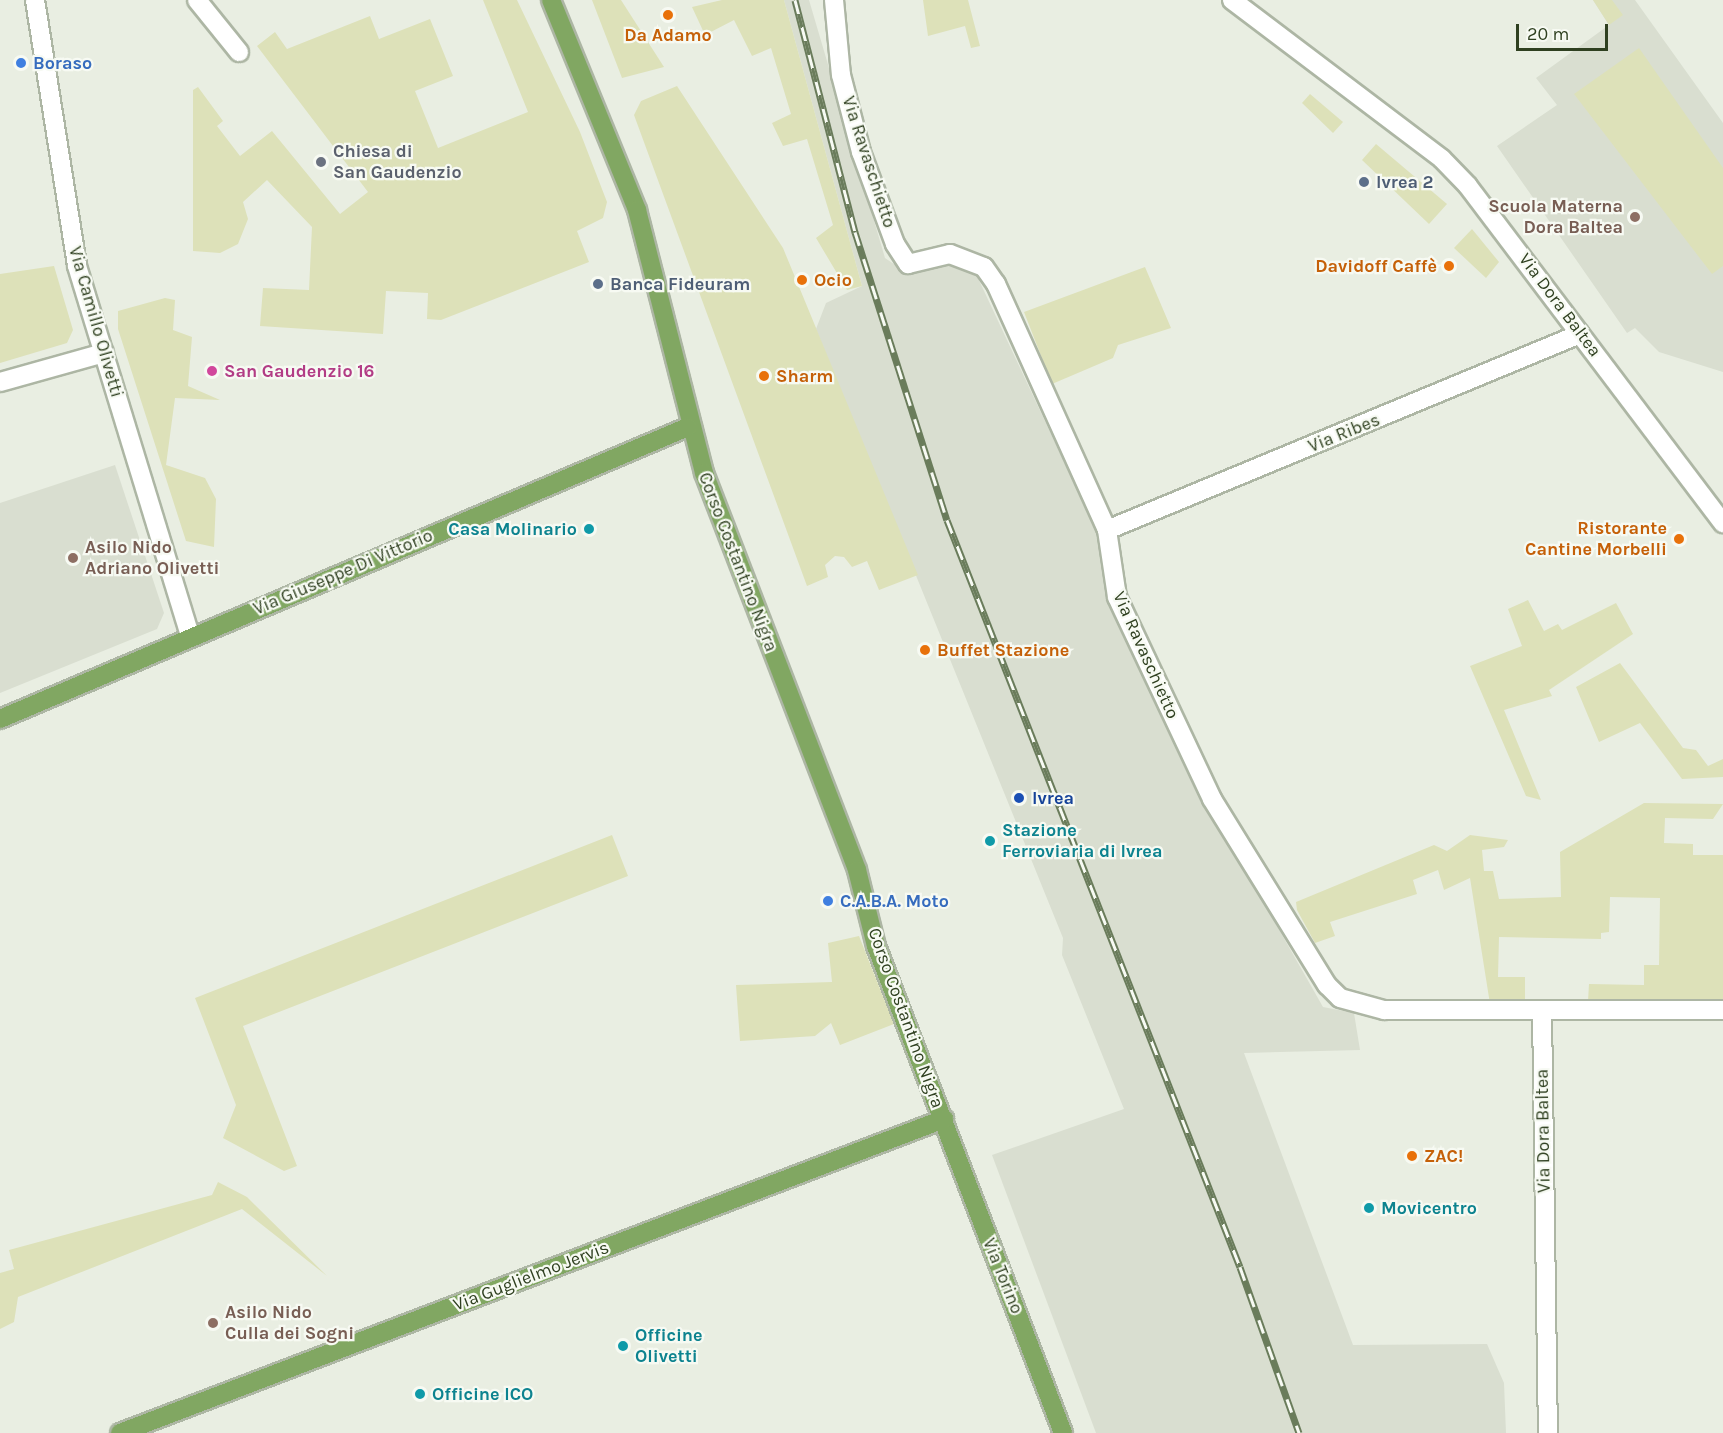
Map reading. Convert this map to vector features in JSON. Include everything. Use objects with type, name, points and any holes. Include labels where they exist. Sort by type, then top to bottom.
[{"type":"main road","name":"Corso Costantino Nigra","points":[[551,0],[640,219],[688,427],[857,870],[876,946],[944,1119]]},
{"type":"main road","name":"Via Giuseppe Di Vittorio","points":[[0,719],[190,636],[688,427]]},
{"type":"main road","name":"Via Guglielmo Jervis","points":[[120,1433],[944,1119]]},
{"type":"main road","name":"Via Torino","points":[[944,1119],[1063,1433]]},
{"type":"street","name":"Via Camillo Olivetti","points":[[35,0],[77,266],[190,636]]},
{"type":"street","points":[[197,0],[239,52]]},
{"type":"street","name":"Via Ravaschietto","points":[[834,0],[841,75],[861,152],[896,244],[908,264],[950,255],[984,267],[1107,530],[1117,597],[1212,799],[1327,985],[1341,998],[1384,1010],[1542,1010]]},
{"type":"street","name":"Via Dora Baltea","points":[[1232,0],[1442,159],[1479,198],[1723,523]]},
{"type":"street","name":"Via Ribes","points":[[1107,530],[1580,334]]},
{"type":"street","points":[[0,382],[104,353]]},
{"type":"street","points":[[1542,1010],[1723,1010]]},
{"type":"street","name":"Via Dora Baltea","points":[[1542,1010],[1548,1433]]},
{"type":"shaded area","points":[[784,0],[809,0],[885,258],[910,275],[956,262],[977,276],[1095,528],[1107,591],[1190,773],[1323,1007],[1354,1013],[1360,1050],[1244,1053],[1353,1345],[1487,1344],[1504,1383],[1506,1433],[1096,1433],[992,1155],[1124,1109],[1062,955],[1063,938],[816,329],[826,303],[862,286]]},
{"type":"shaded area","name":"Scuola Materna Dora Baltea","points":[[1593,0],[1635,0],[1723,123],[1723,372],[1659,352],[1635,328],[1627,333],[1497,146],[1557,105],[1536,78],[1609,25]]},
{"type":"shaded area","name":"Asilo Nido Adriano Olivetti","points":[[115,465],[164,613],[157,629],[0,693],[0,503]]},
{"type":"green space","points":[[483,0],[517,0],[580,132],[607,202],[603,218],[577,231],[589,262],[441,320],[427,319],[428,293],[386,291],[383,334],[260,326],[263,288],[309,290],[312,227],[267,180],[243,202],[248,219],[238,244],[220,253],[193,251],[193,90],[198,87],[223,121],[217,126],[240,156],[272,131],[340,214],[368,192],[257,46],[275,32],[287,49],[370,16],[379,39],[430,19],[453,76],[415,91],[438,148],[528,112]]},
{"type":"green space","points":[[592,0],[621,0],[664,67],[622,78]]},
{"type":"green space","points":[[722,0],[784,0],[862,286],[847,290],[816,238],[833,225],[807,139],[783,146],[772,123],[791,114],[771,48],[752,56],[734,20],[705,35],[692,7]]},
{"type":"green space","points":[[923,0],[968,0],[980,46],[971,48],[965,26],[928,36]]},
{"type":"green space","points":[[1593,0],[1612,0],[1623,15],[1609,25]]},
{"type":"green space","points":[[1639,48],[1723,168],[1723,266],[1712,274],[1574,94]]},
{"type":"green space","points":[[677,86],[783,248],[918,575],[879,590],[867,561],[852,567],[844,557],[835,556],[825,565],[828,577],[807,586],[634,115],[641,101]]},
{"type":"green space","points":[[1310,94],[1343,122],[1333,133],[1302,103]]},
{"type":"green space","points":[[1376,144],[1447,204],[1429,224],[1362,160]]},
{"type":"green space","points":[[1472,229],[1499,262],[1486,278],[1454,248]]},
{"type":"green space","points":[[54,266],[73,330],[67,343],[0,363],[0,274]]},
{"type":"green space","points":[[1145,267],[1171,328],[1118,345],[1113,358],[1052,384],[1024,312]]},
{"type":"green space","points":[[165,298],[175,300],[173,330],[192,337],[188,386],[220,400],[175,398],[166,465],[205,478],[216,499],[214,547],[186,541],[118,329],[118,311]]},
{"type":"green space","points":[[1528,600],[1544,631],[1558,624],[1562,630],[1616,603],[1633,634],[1549,690],[1552,696],[1504,710],[1541,800],[1526,796],[1470,666],[1522,646],[1508,609]]},
{"type":"green space","points":[[1620,663],[1683,748],[1696,750],[1708,766],[1723,759],[1723,777],[1682,779],[1640,723],[1599,742],[1576,687]]},
{"type":"green space","points":[[1644,803],[1723,804],[1713,819],[1665,818],[1664,843],[1693,844],[1693,855],[1723,855],[1723,1004],[1588,1001],[1589,984],[1644,985],[1644,965],[1659,965],[1660,898],[1610,897],[1609,932],[1601,933],[1601,939],[1499,937],[1498,977],[1525,977],[1525,1004],[1490,1004],[1470,878],[1444,890],[1438,870],[1413,880],[1417,894],[1330,922],[1335,936],[1315,943],[1297,910],[1296,902],[1434,845],[1447,851],[1470,835],[1508,840],[1504,847],[1482,850],[1484,871],[1493,871],[1499,899],[1561,897],[1560,852]]},
{"type":"green space","points":[[612,835],[628,876],[243,1026],[297,1166],[284,1171],[223,1138],[236,1105],[195,998]]},
{"type":"green space","points":[[859,936],[894,1024],[840,1045],[831,1023],[815,1036],[740,1041],[736,985],[832,982],[828,943]]},
{"type":"green space","points":[[218,1182],[247,1197],[327,1276],[242,1209],[18,1297],[14,1322],[0,1329],[0,1273],[14,1269],[9,1250],[212,1195]]},
{"type":"railway","points":[[795,0],[855,232],[947,520],[1240,1267],[1299,1433]]},
{"type":"place","name":"Da Adamo","points":[[668,15]]},
{"type":"place","name":"Boraso","points":[[21,63]]},
{"type":"place","name":"Chiesa di San Gaudenzio","points":[[321,162]]},
{"type":"place","name":"Ivrea 2","points":[[1364,182]]},
{"type":"place","name":"Scuola Materna Dora Baltea","points":[[1635,217]]},
{"type":"place","name":"Davidoff Caffè","points":[[1449,266]]},
{"type":"place","name":"Ocio","points":[[802,280]]},
{"type":"place","name":"Banca Fideuram","points":[[598,284]]},
{"type":"place","name":"San Gaudenzio 16","points":[[212,371]]},
{"type":"place","name":"Sharm","points":[[764,376]]},
{"type":"place","name":"Casa Molinario","points":[[589,529]]},
{"type":"place","name":"Ristorante Cantine Morbelli","points":[[1679,539]]},
{"type":"place","name":"Asilo Nido Adriano Olivetti","points":[[73,558]]},
{"type":"place","name":"Buffet Stazione","points":[[925,650]]},
{"type":"place","name":"Ivrea","points":[[1019,798]]},
{"type":"place","name":"Stazione Ferroviaria di Ivrea","points":[[990,841]]},
{"type":"place","name":"C.A.B.A. Moto","points":[[828,901]]},
{"type":"place","name":"ZAC!","points":[[1412,1156]]},
{"type":"place","name":"Movicentro","points":[[1369,1208]]},
{"type":"place","name":"Asilo Nido Culla dei Sogni","points":[[213,1323]]},
{"type":"place","name":"Officine Olivetti","points":[[623,1346]]},
{"type":"place","name":"Officine ICO","points":[[420,1394]]}]
